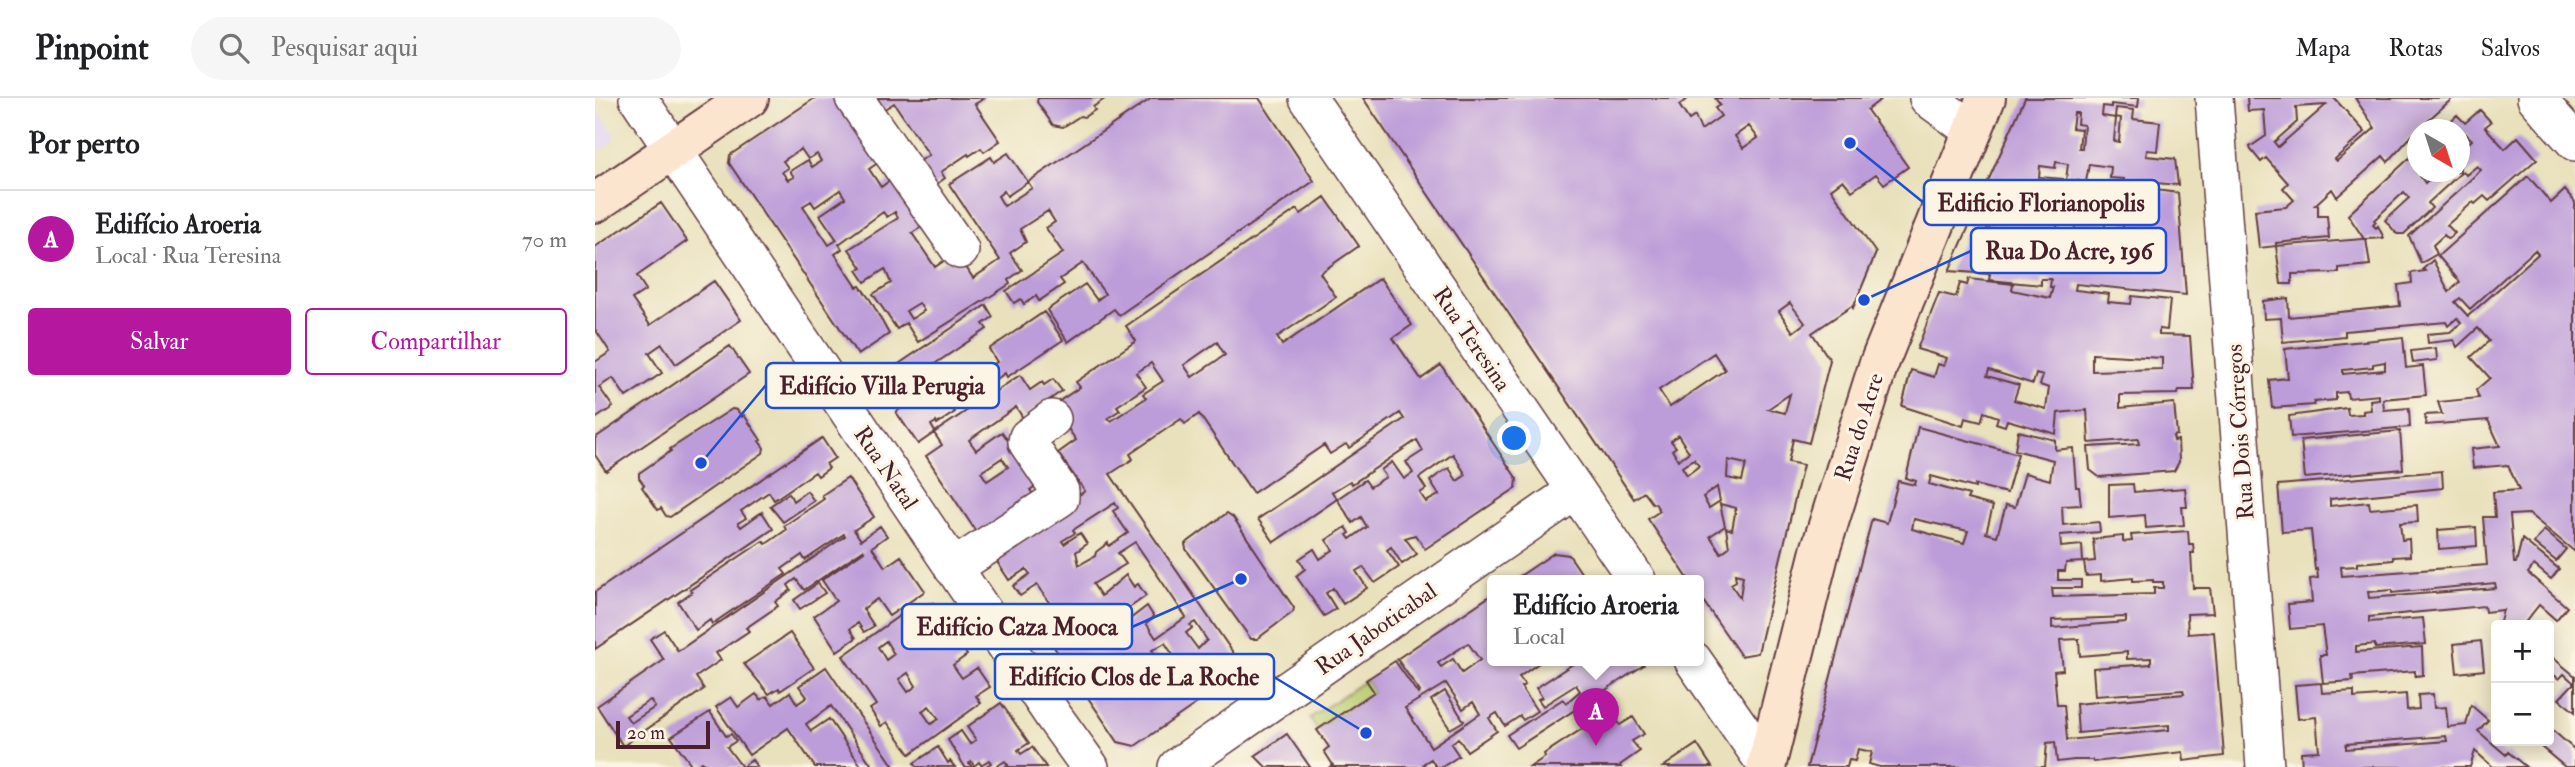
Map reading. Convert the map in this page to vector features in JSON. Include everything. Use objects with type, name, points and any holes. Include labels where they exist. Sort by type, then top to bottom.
[{"type":"main road","points":[[595,203],[749,98]]},
{"type":"main road","name":"Rua do Acre","points":[[1767,766],[1819,551],[1878,366],[1980,114]]},
{"type":"street","name":"Rua Natal","points":[[638,98],[953,568],[1090,767]]},
{"type":"street","points":[[854,98],[960,250]]},
{"type":"street","name":"Rua Teresina","points":[[1308,98],[1634,575]]},
{"type":"street","points":[[1928,98],[1980,114]]},
{"type":"street","name":"Rua Dois Córregos","points":[[2214,98],[2265,767]]},
{"type":"street","points":[[2536,98],[2575,142]]},
{"type":"street","points":[[953,568],[1060,498],[1060,491],[1027,442],[1028,437],[1052,419]]},
{"type":"street","name":"Rua Jaboticabal","points":[[1177,767],[1575,491]]},
{"type":"street","points":[[1697,666],[1767,766]]},
{"type":"shaded area","points":[[595,105],[615,138],[595,154]]},
{"type":"green space","points":[[1366,680],[1374,692],[1317,730],[1310,718]]},
{"type":"building","points":[[815,98],[844,98],[885,158],[869,169],[881,187],[896,176],[928,223],[912,233],[935,267],[951,256],[964,264],[973,278],[1000,260],[949,184],[991,157],[994,162],[1008,153],[1028,182],[1152,98],[1259,98],[1314,181],[1119,315],[1114,309],[1068,342],[1047,310],[1085,284],[1097,300],[1105,294],[1083,263],[1060,279],[1064,284],[1039,301],[1036,296],[1024,304],[1021,299],[1014,303],[1006,291],[1063,253],[1046,228],[1055,222],[1048,211],[1020,229],[1026,242],[1010,253],[1022,270],[1008,280],[1010,284],[918,342],[906,323],[897,329],[873,294],[891,283],[885,269],[865,282],[857,270],[862,268],[849,249],[898,218],[895,212],[887,217],[883,212],[839,244],[842,249],[835,254],[857,287],[860,286],[871,301],[889,334],[858,355],[729,163],[730,155]],"holes":[[[801,149],[808,159],[817,154],[821,161],[812,167],[808,160],[790,171],[794,177],[788,180],[782,172],[788,168],[783,161]],[[1028,182],[1032,188],[1004,206],[998,196],[1004,191],[1007,196]],[[840,190],[845,198],[820,215],[837,240],[829,245],[803,206],[811,201],[815,207]],[[919,303],[924,311],[911,319],[906,311]]]},
{"type":"building","points":[[875,98],[985,98],[975,104],[1000,141],[984,152],[981,148],[969,156],[968,154],[941,172],[945,178],[930,189],[914,165],[929,155],[894,103],[883,110]]},
{"type":"building","points":[[1038,98],[1106,98],[1093,107],[1095,110],[1063,127],[1053,125],[1037,102]]},
{"type":"building","points":[[1363,98],[1689,98],[1679,105],[1689,120],[1695,116],[1701,130],[1721,116],[1715,108],[1720,105],[1715,98],[1880,100],[1867,110],[1908,167],[1884,184],[1876,174],[1852,191],[1843,180],[1831,189],[1876,253],[1853,308],[1852,306],[1812,333],[1830,360],[1809,443],[1793,439],[1788,462],[1803,465],[1758,653],[1741,656],[1704,602],[1704,575],[1686,575],[1648,519],[1660,511],[1644,492],[1634,499]],"holes":[[[1749,126],[1758,138],[1743,148],[1735,136]],[[1790,303],[1805,323],[1793,332],[1779,311]],[[1714,353],[1725,370],[1670,407],[1659,390]],[[1790,394],[1785,413],[1768,409]],[[1678,435],[1689,452],[1678,460],[1672,450],[1676,447],[1671,441]],[[1694,459],[1699,466],[1687,475],[1682,467]],[[1728,460],[1746,464],[1742,481],[1727,478]],[[1717,487],[1720,501],[1709,508],[1703,497]],[[1720,504],[1736,508],[1732,530],[1726,528],[1729,547],[1721,553],[1710,536],[1725,526]],[[1735,574],[1743,576],[1740,598],[1731,584],[1736,581]]]},
{"type":"building","points":[[2025,98],[2139,98],[2138,107],[2111,104],[2111,107],[2103,106],[2102,116],[2116,118],[2114,141],[2119,142],[2121,118],[2115,117],[2116,108],[2134,110],[2133,119],[2160,122],[2157,151],[2147,150],[2146,156],[2175,159],[2178,185],[2156,183],[2155,190],[2178,193],[2186,295],[2076,284],[2075,290],[2109,294],[2108,302],[2131,304],[2132,296],[2170,300],[2167,330],[2159,329],[2159,335],[2190,336],[2194,390],[2179,390],[2178,394],[2120,395],[2120,408],[2174,403],[2177,435],[2173,436],[2174,441],[2178,440],[2179,462],[2174,471],[2099,477],[2090,470],[2088,447],[2139,444],[2138,439],[2089,443],[2087,410],[2058,413],[2056,434],[2007,420],[2005,426],[1996,423],[1998,417],[1984,412],[1981,422],[1965,418],[1963,426],[1902,406],[1911,370],[1934,377],[1938,364],[1944,366],[1947,358],[1917,349],[1939,293],[1956,297],[1960,283],[1967,285],[1969,279],[2013,284],[2012,290],[2050,298],[2053,287],[2050,287],[2051,279],[2041,279],[2041,285],[1989,280],[1990,274],[1949,271],[1982,197],[1996,198],[1997,192],[1984,190]],"holes":[[[2074,113],[2078,113],[2077,124],[2084,125],[2082,148],[2079,148],[2081,129],[2072,128]],[[2056,162],[2068,164],[2066,180],[2079,181],[2074,237],[2064,236],[2063,241],[2046,239],[2046,236],[1993,232],[1992,237],[1986,236],[1987,229],[2056,235],[2063,179],[2039,177],[2040,166],[2055,168]],[[2089,164],[2111,167],[2110,178],[2124,179],[2124,199],[2117,198],[2117,191],[2109,190],[2109,184],[2086,182]],[[2113,203],[2126,205],[2121,242],[2163,247],[2163,253],[2153,249],[2079,244],[2080,237],[2103,240],[2106,217],[2111,218]],[[2092,354],[2162,358],[2162,369],[2092,371]],[[1989,370],[2033,384],[2036,374],[2043,376],[2040,385],[2049,388],[2046,409],[2014,400],[2019,385],[1987,376]]]},
{"type":"building","points":[[2247,98],[2334,98],[2365,132],[2335,159],[2337,161],[2375,128],[2355,98],[2453,98],[2429,119],[2407,119],[2407,141],[2388,162],[2383,156],[2337,197],[2332,189],[2315,205],[2318,205],[2318,216],[2327,216],[2329,238],[2276,243],[2276,246],[2259,248],[2255,210],[2286,207],[2294,200],[2283,188],[2288,183],[2266,158],[2261,162],[2250,147],[2266,136],[2264,110],[2248,111]],"holes":[[[2326,105],[2278,147],[2274,142],[2297,122],[2296,107]]]},
{"type":"building","points":[[2480,110],[2491,122],[2485,127],[2505,149],[2518,137],[2537,159],[2489,201],[2484,196],[2475,204],[2473,202],[2447,225],[2455,233],[2448,239],[2444,235],[2433,245],[2437,254],[2421,263],[2409,236],[2470,182],[2481,170],[2477,166],[2470,172],[2472,140],[2470,119]]},
{"type":"building","points":[[2407,160],[2407,182],[2451,182],[2428,203],[2432,208],[2404,234],[2397,234],[2385,220],[2409,198],[2404,192],[2374,220],[2376,222],[2373,225],[2376,228],[2378,226],[2384,238],[2366,239],[2370,265],[2339,268],[2339,273],[2292,274],[2292,284],[2281,284],[2276,246],[2364,239],[2348,215]]},
{"type":"building","points":[[2528,176],[2551,203],[2565,190],[2575,202],[2575,552],[2529,514],[2510,515],[2514,563],[2522,539],[2559,569],[2551,579],[2534,565],[2528,573],[2567,607],[2556,620],[2539,605],[2527,620],[2500,620],[2503,610],[2485,612],[2484,606],[2369,617],[2369,622],[2423,618],[2426,644],[2375,648],[2375,644],[2356,646],[2356,652],[2422,647],[2423,675],[2415,676],[2415,671],[2352,676],[2353,681],[2323,683],[2320,655],[2326,655],[2322,626],[2290,629],[2288,604],[2312,602],[2310,579],[2318,578],[2311,530],[2282,532],[2278,485],[2442,471],[2443,488],[2330,499],[2330,506],[2369,502],[2370,509],[2417,505],[2418,522],[2400,523],[2402,540],[2409,539],[2410,556],[2341,567],[2342,576],[2487,565],[2483,517],[2495,517],[2493,492],[2519,490],[2508,465],[2473,468],[2471,449],[2500,446],[2488,420],[2426,425],[2425,415],[2442,414],[2438,402],[2479,398],[2476,390],[2490,378],[2471,357],[2489,341],[2478,328],[2457,347],[2454,340],[2428,343],[2427,334],[2450,332],[2461,323],[2457,318],[2448,326],[2446,322],[2345,331],[2345,336],[2283,342],[2281,318],[2264,319],[2263,301],[2288,298],[2289,317],[2400,306],[2398,285],[2412,283],[2411,273],[2425,271],[2423,269],[2433,260],[2449,292],[2460,282],[2438,256]],"holes":[[[2535,250],[2538,254],[2468,316],[2455,302],[2460,298],[2470,309]],[[2495,583],[2496,588],[2369,598],[2368,592],[2392,590],[2392,593]]]},
{"type":"building","points":[[1325,197],[1359,246],[1320,273],[1336,297],[1277,337],[1282,345],[1380,278],[1412,325],[1393,338],[1421,379],[1441,365],[1517,479],[1516,488],[1425,549],[1415,535],[1405,538],[1417,554],[1402,564],[1391,547],[1387,550],[1399,567],[1375,583],[1363,567],[1356,571],[1367,588],[1343,604],[1333,588],[1326,593],[1336,609],[1324,616],[1296,576],[1305,569],[1299,559],[1314,549],[1320,559],[1333,550],[1326,540],[1346,527],[1350,539],[1367,527],[1361,517],[1353,523],[1337,499],[1274,542],[1258,519],[1404,419],[1400,413],[1349,448],[1346,444],[1330,454],[1324,445],[1253,493],[1199,414],[1185,424],[1181,419],[1130,454],[1133,459],[1110,474],[1245,670],[1135,746],[1118,742],[1074,677],[1091,665],[1086,657],[1069,669],[1054,647],[1071,635],[1066,627],[1049,639],[1041,628],[1058,616],[1048,601],[1037,585],[1020,596],[1013,586],[1030,574],[1026,569],[1009,580],[992,554],[1085,491],[1058,453],[1076,440],[1052,406],[1080,387],[1076,382],[1136,341],[1126,326],[1297,209],[1301,214]],"holes":[[[1217,342],[1225,355],[1192,377],[1184,365]],[[1151,363],[1163,381],[1143,394],[1146,398],[1111,421],[1108,418],[1120,410],[1117,406],[1146,387],[1136,373]],[[1417,440],[1423,451],[1406,462],[1413,473],[1404,479],[1392,462],[1381,470],[1386,477],[1370,487],[1365,480],[1337,499],[1332,492],[1350,481],[1352,484]],[[1453,454],[1466,475],[1457,481],[1449,468],[1439,474],[1430,481],[1439,495],[1426,502],[1420,493],[1426,489],[1419,478]],[[1115,503],[1118,508],[1113,511],[1128,533],[1109,546],[1108,543],[1096,552],[1095,556],[1079,565],[1076,552],[1087,544],[1080,533],[1064,544],[1062,541],[1075,533],[1073,530]],[[1135,542],[1186,617],[1156,638],[1146,623],[1154,617],[1147,606],[1121,626],[1113,615],[1146,596],[1138,584],[1134,587],[1126,575],[1101,596],[1093,584],[1126,564],[1118,553]],[[1195,622],[1207,640],[1198,649],[1186,633],[1192,628],[1190,625]],[[1165,643],[1177,661],[1166,670],[1152,650]],[[1131,666],[1146,684],[1136,691],[1123,672]]]},
{"type":"building","points":[[661,203],[687,241],[637,276],[646,290],[632,299],[650,325],[714,281],[741,320],[676,364],[662,344],[649,353],[662,373],[626,397],[613,378],[599,387],[613,407],[595,419],[595,362],[610,352],[595,329],[595,247]]},
{"type":"building","points":[[986,305],[993,317],[983,324],[987,329],[912,379],[915,384],[889,401],[875,380]]},
{"type":"building","points":[[1044,312],[1063,340],[1007,377],[1005,373],[990,384],[982,372],[997,362],[989,349]]},
{"type":"building","points":[[2403,337],[2406,368],[2423,366],[2426,395],[2383,399],[2384,410],[2409,408],[2410,427],[2291,437],[2289,416],[2347,408],[2348,415],[2363,414],[2363,411],[2371,410],[2370,400],[2379,399],[2379,395],[2348,398],[2347,392],[2336,393],[2336,400],[2314,402],[2314,405],[2272,408],[2269,380],[2288,378],[2285,349]],"holes":[[[2385,362],[2385,370],[2343,374],[2343,370],[2373,367],[2373,364]]]},
{"type":"building","points":[[730,346],[749,374],[606,471],[595,455],[595,438]]},
{"type":"building","points":[[2436,348],[2437,360],[2413,363],[2411,351]]},
{"type":"building","points":[[958,370],[966,382],[954,389],[961,403],[952,409],[955,412],[931,425],[935,432],[1020,375],[1030,390],[1053,379],[1062,391],[1023,418],[1016,407],[969,440],[976,450],[1002,432],[1038,484],[1030,490],[1033,494],[981,539],[926,456],[942,445],[934,433],[918,444],[896,412]],"holes":[[[1002,458],[1008,467],[987,481],[981,472]]]},
{"type":"building","points":[[732,409],[737,410],[742,417],[744,415],[761,440],[759,441],[764,448],[763,453],[670,517],[666,516],[661,508],[658,510],[642,487],[644,485],[639,473],[671,451],[670,449]]},
{"type":"building","points":[[1918,427],[2018,454],[2007,493],[1975,485],[1975,488],[1931,476],[1929,484],[1969,495],[1967,499],[1993,506],[1986,533],[1997,536],[2006,505],[2015,507],[2025,473],[2050,480],[2053,460],[2015,450],[2018,431],[2055,440],[2055,450],[2073,448],[2076,487],[2079,487],[2081,505],[2062,506],[2063,525],[2099,522],[2100,532],[2060,535],[2061,547],[2082,545],[2083,562],[2066,563],[2065,571],[2058,571],[2058,580],[2081,580],[2081,588],[2052,588],[2053,597],[2154,594],[2154,588],[2163,588],[2163,582],[2133,581],[2133,578],[2101,581],[2101,575],[2086,576],[2084,562],[2095,561],[2093,539],[2123,536],[2123,542],[2132,541],[2131,535],[2188,531],[2189,544],[2193,544],[2194,553],[2191,553],[2193,588],[2210,588],[2213,613],[2187,614],[2188,634],[2214,632],[2224,756],[2184,761],[2183,752],[2093,762],[2057,762],[2055,742],[2047,743],[2045,767],[1880,767],[1869,764],[1872,752],[1858,749],[1855,761],[1849,760],[1847,767],[1807,767],[1872,519],[1887,523],[1898,481],[1915,485],[1916,481],[1906,478]],"holes":[[[1914,519],[1968,531],[1964,543],[1912,529]],[[2126,617],[2126,622],[2052,628],[2052,620]],[[2079,639],[2080,656],[2127,652],[2127,659],[2151,658],[2151,664],[2093,668],[2095,696],[2183,690],[2184,694],[2076,704],[2078,733],[2169,725],[2169,730],[2067,740],[2064,705],[2057,705],[2054,671],[2063,670],[2060,640]]]},
{"type":"building","points":[[2400,431],[2403,469],[2305,478],[2301,440]]},
{"type":"building","points":[[822,438],[835,458],[826,464],[829,468],[818,476],[815,472],[774,500],[769,492],[741,511],[746,518],[738,523],[741,527],[762,512],[773,529],[595,649],[595,592]]},
{"type":"building","points":[[848,478],[874,517],[854,530],[861,540],[880,526],[887,536],[872,547],[885,567],[901,556],[925,591],[889,616],[877,599],[863,609],[874,626],[864,632],[858,623],[850,629],[856,638],[837,651],[814,616],[836,601],[822,580],[864,551],[804,590],[796,579],[788,585],[791,590],[775,602],[778,606],[746,628],[749,631],[716,653],[721,660],[696,677],[704,689],[623,746],[597,706],[664,660],[650,639],[664,630],[678,651],[845,536],[844,534],[805,560],[802,555],[782,569],[786,574],[712,624],[710,620],[696,630],[678,602],[692,592],[690,590],[763,541],[766,544],[786,530],[784,526],[824,499],[822,495]],"holes":[[[650,700],[655,707],[631,723],[626,716]]]},
{"type":"building","points":[[2133,484],[2134,492],[2185,488],[2187,507],[2182,507],[2184,525],[2146,528],[2145,515],[2109,518],[2109,485]]},
{"type":"building","points":[[807,491],[814,501],[783,522],[770,506],[789,493],[793,501]]},
{"type":"building","points":[[1227,513],[1233,517],[1294,608],[1293,612],[1257,639],[1251,639],[1186,549],[1185,544]]},
{"type":"building","points":[[2476,527],[2477,546],[2439,549],[2438,530]]},
{"type":"building","points":[[2544,530],[2566,549],[2556,561],[2534,543]]},
{"type":"building","points":[[1554,553],[1569,555],[1583,575],[1521,575]]},
{"type":"building","points":[[818,583],[825,593],[800,609],[794,600]]},
{"type":"building","points":[[1487,598],[1487,666],[1535,666],[1519,677],[1525,685],[1521,687],[1537,711],[1523,720],[1520,716],[1505,726],[1497,713],[1489,718],[1497,731],[1467,751],[1458,738],[1451,744],[1459,756],[1442,767],[1436,767],[1431,759],[1423,764],[1426,767],[1330,767],[1333,765],[1324,751],[1329,747],[1317,730],[1374,692],[1366,680],[1395,661],[1418,694],[1420,692],[1397,659]],"holes":[[[1468,643],[1480,660],[1462,673],[1453,659],[1441,667],[1438,663]],[[1446,683],[1463,709],[1473,702],[1480,714],[1431,747],[1405,708]]]},
{"type":"building","points":[[933,603],[946,623],[931,632],[939,645],[954,634],[967,655],[953,665],[957,671],[962,678],[977,668],[990,687],[976,696],[981,703],[910,754],[887,722],[881,726],[870,709],[876,705],[843,656],[913,606],[918,613]],"holes":[[[886,641],[894,654],[886,660],[878,647]],[[908,673],[916,686],[908,692],[899,679]],[[929,706],[939,719],[931,724],[922,711]]]},
{"type":"building","points":[[790,633],[814,668],[780,691],[779,688],[769,694],[744,664]]},
{"type":"building","points":[[2481,641],[2484,670],[2457,673],[2454,644]]},
{"type":"building","points":[[2554,659],[2575,676],[2575,712],[2559,699],[2574,683],[2564,674],[2559,679],[2554,675]]},
{"type":"building","points":[[1570,666],[1642,666],[1516,748],[1507,735],[1563,699],[1566,703],[1580,691],[1576,685],[1543,706],[1538,699],[1542,697],[1536,688]]},
{"type":"building","points":[[826,667],[893,765],[890,767],[873,767],[831,706],[806,724],[811,731],[829,719],[862,767],[815,767],[788,728],[749,755],[716,707],[731,697],[738,707],[756,694],[761,700],[767,696],[773,704],[790,692],[797,704],[807,697],[799,686]]},
{"type":"building","points":[[2321,683],[2322,693],[2354,691],[2354,698],[2406,694],[2407,710],[2419,709],[2418,695],[2433,694],[2434,708],[2446,707],[2448,727],[2466,725],[2471,705],[2488,720],[2478,731],[2491,742],[2491,746],[2496,746],[2506,755],[2508,752],[2526,767],[2493,767],[2475,751],[2470,767],[2302,767],[2301,752],[2319,751],[2316,717],[2298,719],[2295,685]],"holes":[[[2446,736],[2447,741],[2346,749],[2346,744]]]},
{"type":"building","points":[[1445,691],[1464,721],[1450,729],[1431,700]]},
{"type":"building","points":[[1001,703],[1029,743],[1018,750],[1021,754],[1032,747],[1046,767],[1005,767],[1008,765],[1005,761],[996,767],[985,767],[991,763],[989,760],[974,766],[971,761],[969,763],[972,767],[965,767],[948,740],[961,731],[970,744],[976,740],[967,727]]},
{"type":"building","points":[[710,712],[726,736],[731,734],[736,741],[727,747],[742,767],[706,767],[702,762],[693,767],[671,737]]},
{"type":"building","points":[[1613,715],[1620,725],[1633,717],[1644,734],[1632,741],[1640,751],[1620,765],[1621,767],[1530,767],[1545,757],[1544,754],[1591,723],[1594,728]]},
{"type":"building","points":[[2554,731],[2575,750],[2575,767],[2565,767],[2540,746],[2554,746]]},
{"type":"building","points":[[1287,734],[1310,767],[1266,767],[1255,756]]},
{"type":"building","points":[[1697,744],[1712,767],[1663,767]]},
{"type":"building","points":[[938,747],[948,763],[950,761],[955,767],[917,767],[914,763]]},
{"type":"building","points":[[752,760],[757,767],[742,767]]},
{"type":"place","name":"Edificio Florianopolis","points":[[1850,143]]},
{"type":"place","name":"Rua Do Acre, 196","points":[[1864,300]]},
{"type":"place","name":"Edifício Villa Perugia","points":[[701,463]]},
{"type":"place","name":"Edifício Caza Mooca","points":[[1241,579]]},
{"type":"place","name":"Edifício Clos de La Roche","points":[[1366,733]]},
{"type":"place","name":"Edifício Aroeria","points":[[1596,746]]}]
